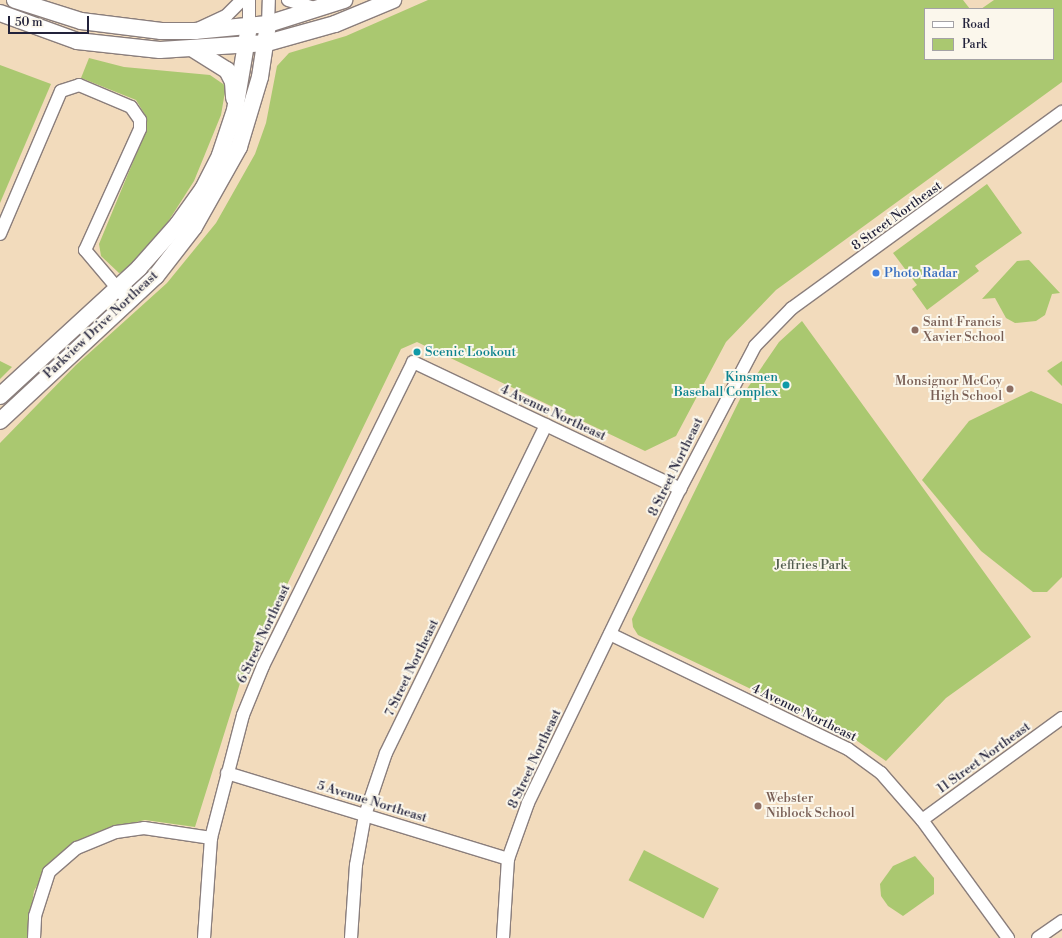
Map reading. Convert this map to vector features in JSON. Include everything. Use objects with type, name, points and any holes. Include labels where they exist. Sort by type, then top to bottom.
[{"type":"main road","points":[[15,0],[82,21],[154,30],[195,31],[268,24],[321,9],[344,0]]},
{"type":"main road","points":[[0,13],[77,41],[124,49],[193,48],[248,46],[267,43],[335,24],[393,0]]},
{"type":"main road","name":"Parkview Drive Northeast","points":[[0,421],[156,276],[220,186],[239,147],[267,43],[268,24]]},
{"type":"main road","name":"Parkview Drive Northeast","points":[[0,396],[118,289],[178,224],[203,189],[220,155],[235,110],[248,46],[249,26]]},
{"type":"main road","points":[[193,48],[227,70],[233,82],[235,110]]},
{"type":"street","points":[[195,31],[226,16],[242,0]]},
{"type":"street","name":"Parkview Drive Northeast","points":[[249,0],[249,26]]},
{"type":"street","name":"Parkview Drive Northeast","points":[[268,24],[269,0]]},
{"type":"street","points":[[288,0],[321,9]]},
{"type":"street","points":[[0,234],[61,91],[79,84],[131,107],[140,120],[140,129],[84,250],[129,302]]},
{"type":"street","name":"8 Street Northeast","points":[[503,938],[508,859],[528,803],[680,489],[742,366],[771,327],[1062,112]]},
{"type":"street","name":"4 Avenue Northeast","points":[[413,362],[680,489]]},
{"type":"street","name":"6 Street Northeast","points":[[204,938],[211,838],[243,715],[263,666],[413,362]]},
{"type":"street","name":"7 Street Northeast","points":[[351,938],[356,865],[365,815],[386,753],[546,425]]},
{"type":"street","name":"4 Avenue Northeast","points":[[610,634],[848,749],[881,773],[922,820],[1008,938]]},
{"type":"street","name":"11 Street Northeast","points":[[922,820],[1062,718]]},
{"type":"street","name":"5 Avenue Northeast","points":[[227,773],[508,859]]},
{"type":"street","points":[[34,938],[36,910],[49,872],[77,848],[116,832],[144,828],[211,838]]},
{"type":"street","points":[[1038,938],[1062,921]]},
{"type":"green space","points":[[428,0],[963,0],[969,8],[924,8],[924,60],[1054,60],[1054,8],[982,8],[994,0],[1062,0],[1062,82],[776,290],[726,342],[676,436],[645,451],[417,342],[401,349],[241,680],[195,827],[145,820],[103,830],[82,841],[45,872],[34,891],[27,938],[0,938],[0,443],[76,365],[167,283],[216,223],[255,154],[266,123],[277,66],[289,53],[346,36]]},
{"type":"green space","points":[[89,58],[124,67],[210,75],[226,86],[221,115],[194,181],[157,239],[126,271],[119,273],[101,256],[99,244],[147,128],[147,118],[136,100],[81,78]]},
{"type":"green space","points":[[0,65],[51,84],[0,203]]},
{"type":"green space","points":[[987,184],[1022,233],[975,266],[979,271],[927,310],[912,289],[917,285],[893,253]]},
{"type":"green space","points":[[1029,260],[1060,293],[1052,294],[1045,315],[1036,321],[1015,323],[1006,318],[995,298],[982,299],[1017,261]]},
{"type":"green space","name":"Jeffries Park","points":[[802,321],[1031,637],[946,698],[886,761],[853,738],[638,635],[633,627],[632,619],[740,399],[779,342]]},
{"type":"green space","points":[[0,361],[12,367],[0,379]]},
{"type":"green space","points":[[1062,361],[1062,386],[1047,371]]},
{"type":"green space","points":[[1031,391],[1062,404],[1062,577],[1047,592],[1033,592],[981,551],[922,480],[969,421]]},
{"type":"green space","points":[[644,850],[719,888],[703,918],[629,880]]},
{"type":"green space","points":[[915,856],[934,878],[934,894],[903,916],[888,906],[881,896],[880,884],[893,866]]},
{"type":"place","name":"Photo Radar","points":[[876,273]]},
{"type":"place","name":"Saint Francis Xavier School","points":[[915,330]]},
{"type":"place","name":"Scenic Lookout","points":[[417,352]]},
{"type":"place","name":"Kinsmen Baseball Complex","points":[[786,385]]},
{"type":"place","name":"Monsignor McCoy High School","points":[[1010,389]]},
{"type":"place","name":"Webster Niblock School","points":[[758,806]]}]
